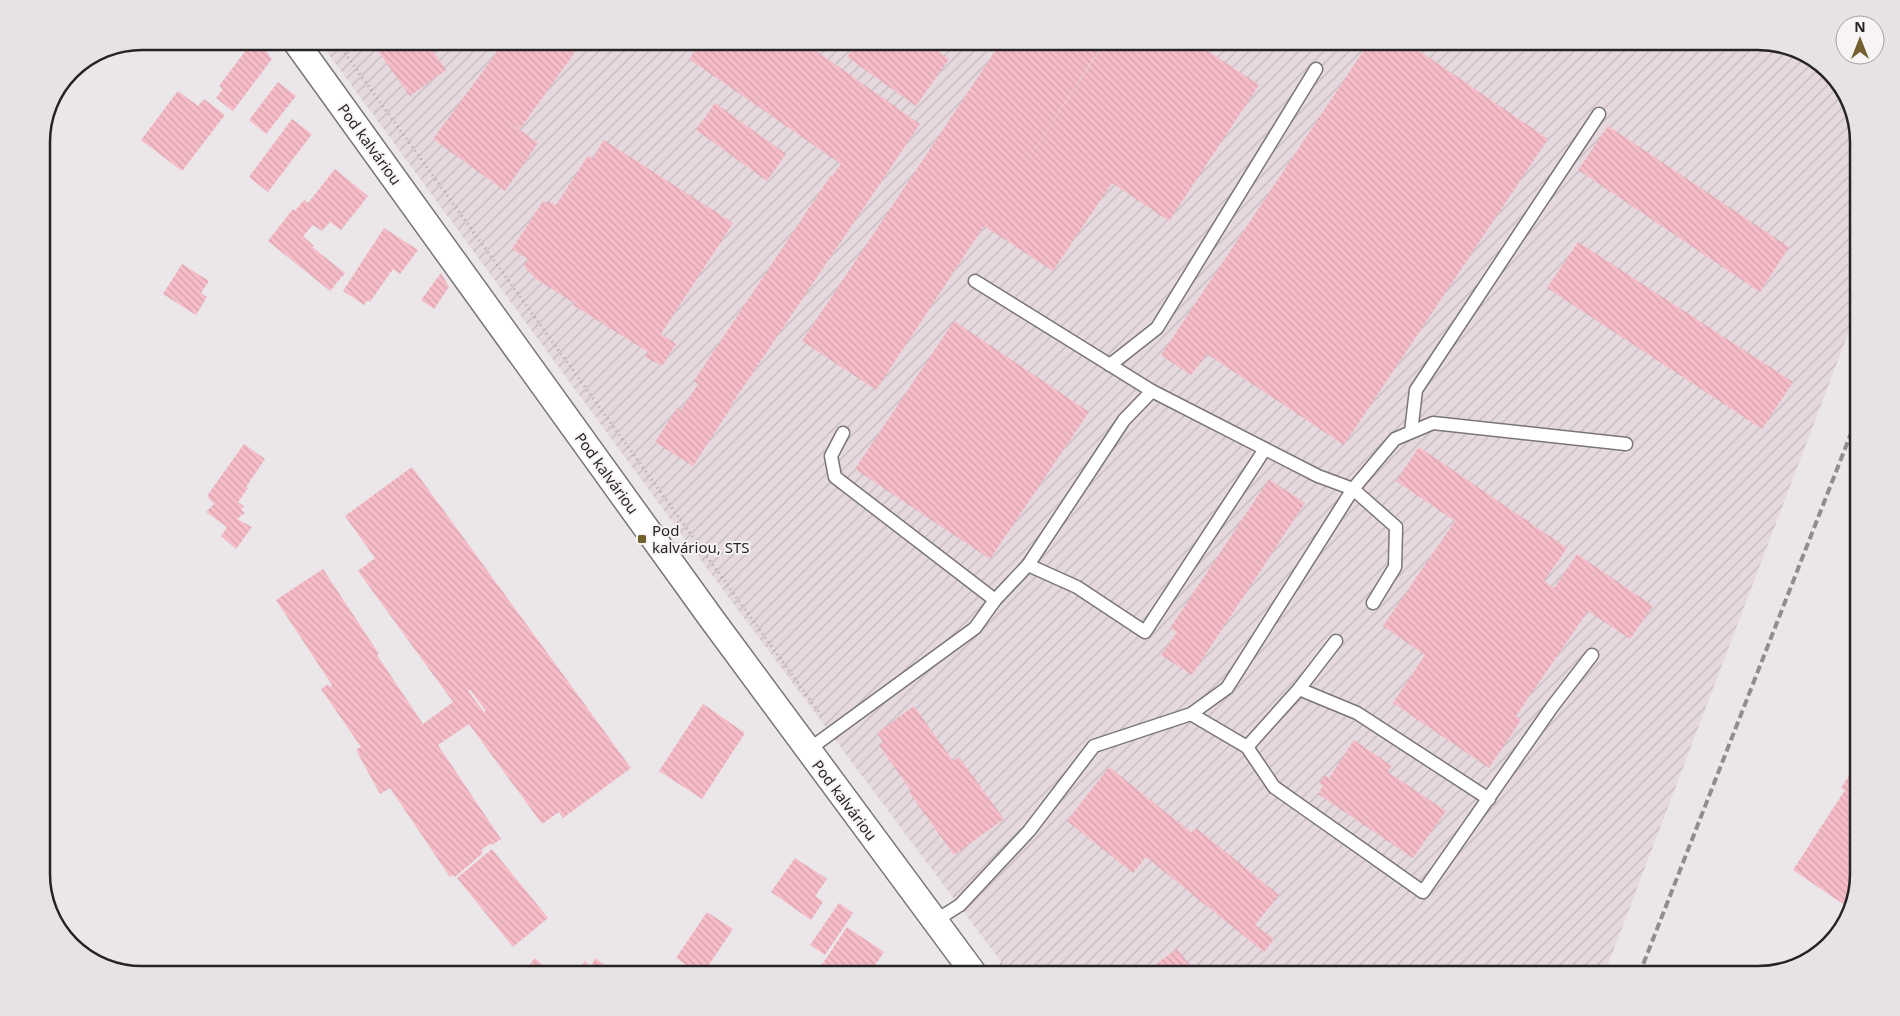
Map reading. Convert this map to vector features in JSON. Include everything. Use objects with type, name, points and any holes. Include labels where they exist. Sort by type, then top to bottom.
[{"type":"street","name":"Pod kalváriou","points":[[301,50],[699,602],[968,966]]},
{"type":"lane","points":[[1110,365],[1157,328],[1316,68]]},
{"type":"lane","points":[[1411,432],[1416,390],[1599,114]]},
{"type":"lane","points":[[975,281],[1152,391],[1318,476],[1353,489],[1396,527],[1395,567],[1373,604]]},
{"type":"lane","points":[[808,750],[975,628],[995,600],[1028,565],[1124,420],[1152,391]]},
{"type":"lane","points":[[935,921],[960,905],[1030,831],[1094,746],[1191,714],[1227,688],[1353,489],[1395,439],[1433,422],[1626,444]]},
{"type":"lane","points":[[844,433],[831,456],[835,477],[995,600]]},
{"type":"lane","points":[[1028,565],[1077,587],[1145,632],[1265,449]]},
{"type":"lane","points":[[1247,747],[1299,688],[1336,641]]},
{"type":"lane","points":[[1191,714],[1247,747],[1274,787],[1423,892],[1552,707],[1592,655]]},
{"type":"lane","points":[[1299,688],[1357,713],[1489,798]]},
{"type":"path","points":[[342,50],[833,732]]},
{"type":"path","points":[[998,959],[1003,966]]},
{"type":"shaded area","points":[[326,50],[1758,50],[1782,53],[1809,65],[1827,81],[1841,101],[1850,136],[1850,329],[1607,966],[1004,966],[682,535]]},
{"type":"building","points":[[246,50],[266,50],[272,59],[233,111],[216,98],[223,89],[219,86]]},
{"type":"building","points":[[377,50],[432,50],[446,70],[410,96]]},
{"type":"building","points":[[498,50],[577,50],[520,129],[506,120],[538,143],[505,191],[433,139]]},
{"type":"building","points":[[695,50],[815,50],[920,124],[731,405],[693,466],[655,442],[677,408],[681,410],[698,384],[694,381],[831,175],[841,164],[689,59]]},
{"type":"building","points":[[852,50],[936,50],[949,59],[916,106],[847,57]]},
{"type":"building","points":[[996,50],[1099,50],[985,225],[1100,50],[1206,50],[1259,85],[1169,221],[1112,183],[1053,271],[984,226],[876,390],[802,341]]},
{"type":"building","points":[[1364,50],[1418,50],[1548,139],[1344,445],[1207,354],[1191,375],[1161,355]]},
{"type":"building","points":[[278,82],[296,96],[266,134],[249,120]]},
{"type":"building","points":[[178,91],[198,106],[204,99],[225,115],[182,171],[141,140]]},
{"type":"building","points":[[715,103],[786,154],[767,181],[696,130]]},
{"type":"building","points":[[292,119],[312,134],[268,192],[249,177]]},
{"type":"building","points":[[1608,126],[1789,247],[1760,292],[1578,170]]},
{"type":"building","points":[[604,140],[733,223],[661,334],[676,344],[662,366],[645,357],[648,352],[573,305],[574,303],[536,279],[524,266],[528,259],[512,249],[543,201],[556,205],[588,156],[593,158]]},
{"type":"building","points":[[335,169],[368,196],[341,230],[330,222],[322,231],[313,225],[303,236],[314,246],[312,247],[345,273],[330,291],[268,241],[293,209],[295,211],[304,200],[308,203]]},
{"type":"building","points":[[384,228],[418,250],[400,274],[393,269],[370,302],[368,300],[364,305],[343,291]]},
{"type":"building","points":[[1578,242],[1793,382],[1762,429],[1547,288]]},
{"type":"building","points":[[182,264],[209,281],[201,293],[207,297],[196,315],[163,294]]},
{"type":"building","points":[[441,273],[449,287],[434,309],[421,300]]},
{"type":"building","points":[[954,321],[1089,412],[990,559],[855,469]]},
{"type":"building","points":[[244,444],[265,459],[238,502],[244,506],[241,510],[245,513],[237,519],[252,527],[236,549],[221,536],[227,527],[206,512],[214,504],[207,496]]},
{"type":"building","points":[[1419,447],[1567,548],[1544,581],[1554,588],[1577,554],[1653,606],[1630,639],[1588,611],[1516,716],[1521,720],[1489,768],[1393,703],[1425,655],[1383,626],[1455,521],[1396,481]]},
{"type":"building","points":[[412,467],[631,768],[563,818],[559,812],[542,824],[469,724],[438,745],[501,839],[481,850],[483,853],[455,877],[453,875],[450,877],[390,788],[380,794],[356,750],[361,747],[321,689],[328,684],[330,687],[332,685],[276,600],[323,569],[423,724],[453,702],[358,571],[375,558],[345,516]],"holes":[[[470,690],[486,711],[484,712],[468,691]]]},
{"type":"building","points":[[1269,479],[1305,503],[1192,675],[1161,655],[1177,632],[1170,628]]},
{"type":"building","points":[[703,704],[745,733],[702,799],[659,771]]},
{"type":"building","points":[[914,706],[953,761],[959,757],[1004,819],[954,855],[909,792],[911,791],[879,745],[883,742],[877,733]]},
{"type":"building","points":[[1354,740],[1392,766],[1388,772],[1446,811],[1413,858],[1318,794],[1323,786],[1319,783],[1325,775],[1329,778]]},
{"type":"building","points":[[1109,767],[1192,833],[1196,828],[1279,895],[1255,925],[1274,939],[1264,952],[1146,857],[1133,873],[1067,821]]},
{"type":"building","points":[[1850,774],[1850,880],[1845,905],[1793,870],[1845,790],[1841,788]]},
{"type":"building","points":[[492,849],[548,918],[513,947],[457,878]]},
{"type":"building","points":[[795,858],[827,879],[815,896],[823,902],[811,920],[771,892]]},
{"type":"building","points":[[839,903],[853,913],[825,955],[810,945]]},
{"type":"building","points":[[707,912],[733,929],[708,966],[687,966],[676,958]]},
{"type":"building","points":[[847,927],[884,952],[874,966],[821,966]]},
{"type":"building","points":[[1177,949],[1190,966],[1157,966],[1156,964]]},
{"type":"building","points":[[535,958],[544,966],[529,966]]},
{"type":"building","points":[[596,958],[605,966],[590,966]]},
{"type":"building","points":[[585,961],[590,966],[581,966]]},
{"type":"railway","points":[[1643,966],[1850,436]]},
{"type":"place","name":"Pod kalváriou, STS","points":[[642,539]]}]
